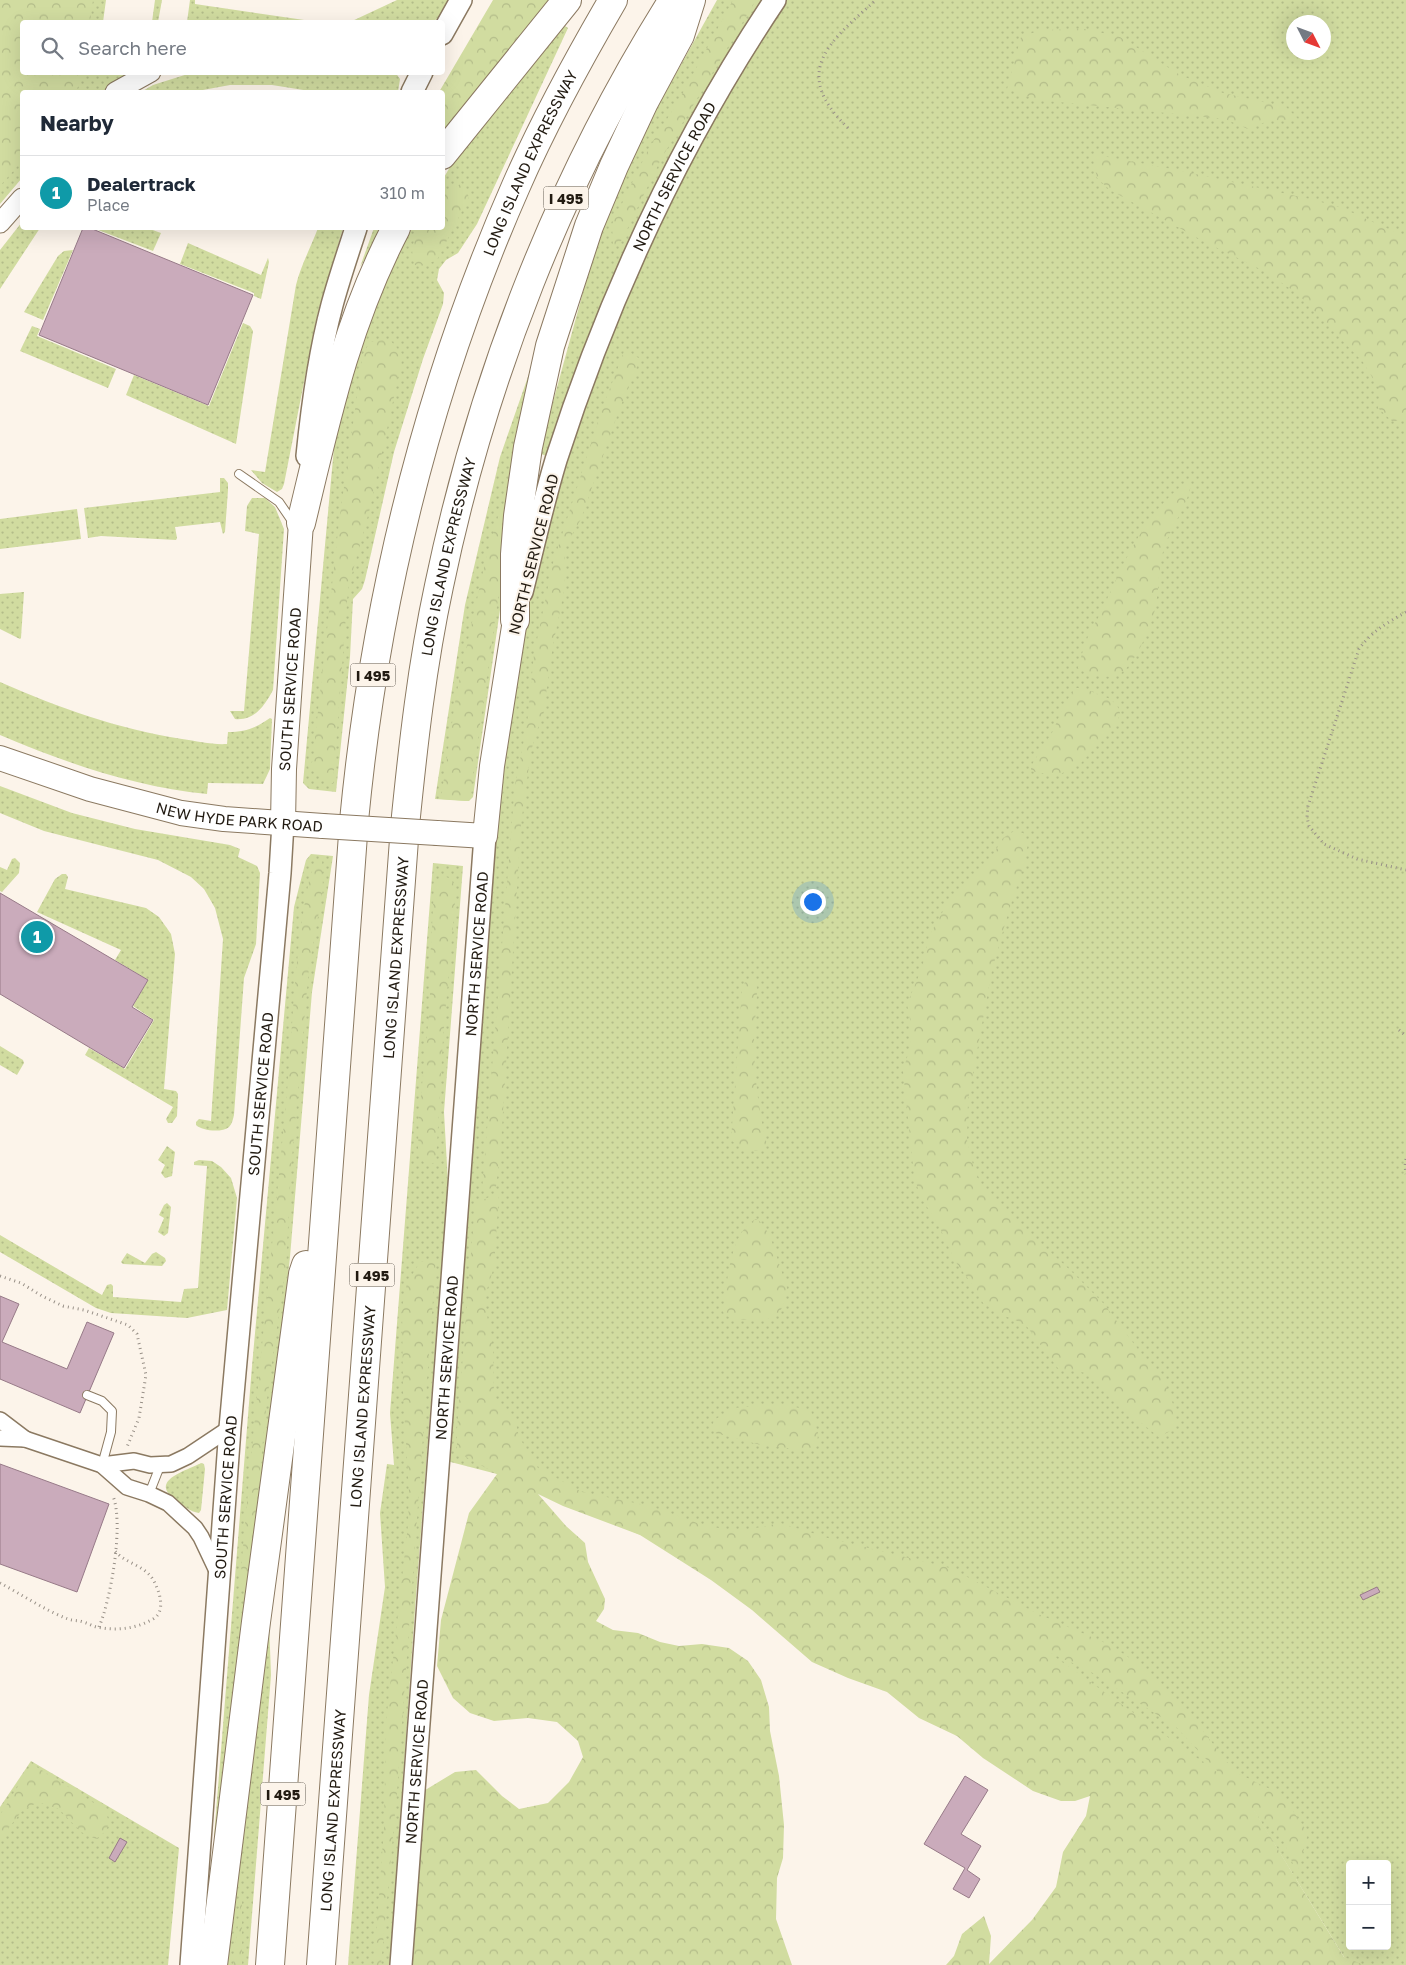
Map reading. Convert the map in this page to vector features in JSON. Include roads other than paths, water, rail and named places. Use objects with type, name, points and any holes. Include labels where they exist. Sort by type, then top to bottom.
[{"type":"highway","points":[[445,152],[567,0]]},
{"type":"highway","name":"LONG ISLAND EXPRESSWAY","points":[[270,1965],[324,1216],[360,762],[378,643],[402,527],[433,409],[471,295],[516,184],[613,0]]},
{"type":"highway","name":"LONG ISLAND EXPRESSWAY","points":[[321,1965],[405,826],[418,705],[431,628],[453,525],[485,407],[526,293],[566,199],[600,128],[629,72],[673,0]]},
{"type":"highway","points":[[514,620],[515,554],[518,516],[528,447],[550,346],[592,218],[644,102],[680,34],[691,0]]},
{"type":"highway","points":[[301,529],[344,352],[365,293],[395,230]]},
{"type":"highway","points":[[213,1965],[256,1622],[303,1274],[324,1216]]},
{"type":"main road","points":[[445,26],[462,0]]},
{"type":"main road","name":"NORTH SERVICE ROAD","points":[[401,1965],[485,836],[492,766],[514,620],[556,462],[594,352],[617,295],[663,193],[696,131],[775,0]]},
{"type":"main road","points":[[413,90],[420,75]]},
{"type":"main road","name":"SOUTH SERVICE ROAD","points":[[191,1965],[230,1428],[280,873],[284,770],[311,418],[332,304],[355,230]]},
{"type":"main road","name":"NEW HYDE PARK ROAD","points":[[0,758],[90,790],[181,813],[224,820],[485,836]]},
{"type":"street","points":[[120,90],[146,75]]},
{"type":"street","points":[[407,75],[411,90]]},
{"type":"street","points":[[0,224],[20,200]]},
{"type":"street","points":[[0,1420],[25,1439]]},
{"type":"street","points":[[102,1465],[134,1462],[160,1466],[179,1461],[230,1428]]},
{"type":"street","points":[[0,1438],[25,1439],[102,1465],[127,1487],[150,1494],[173,1507],[195,1528],[201,1537],[219,1577]]},
{"type":"lane","points":[[239,474],[279,502],[301,529]]},
{"type":"lane","points":[[87,1396],[102,1401],[112,1411],[111,1432],[102,1465]]},
{"type":"lane","points":[[150,1494],[160,1466]]},
{"type":"place","name":"Dealertrack","points":[[37,937]]}]
